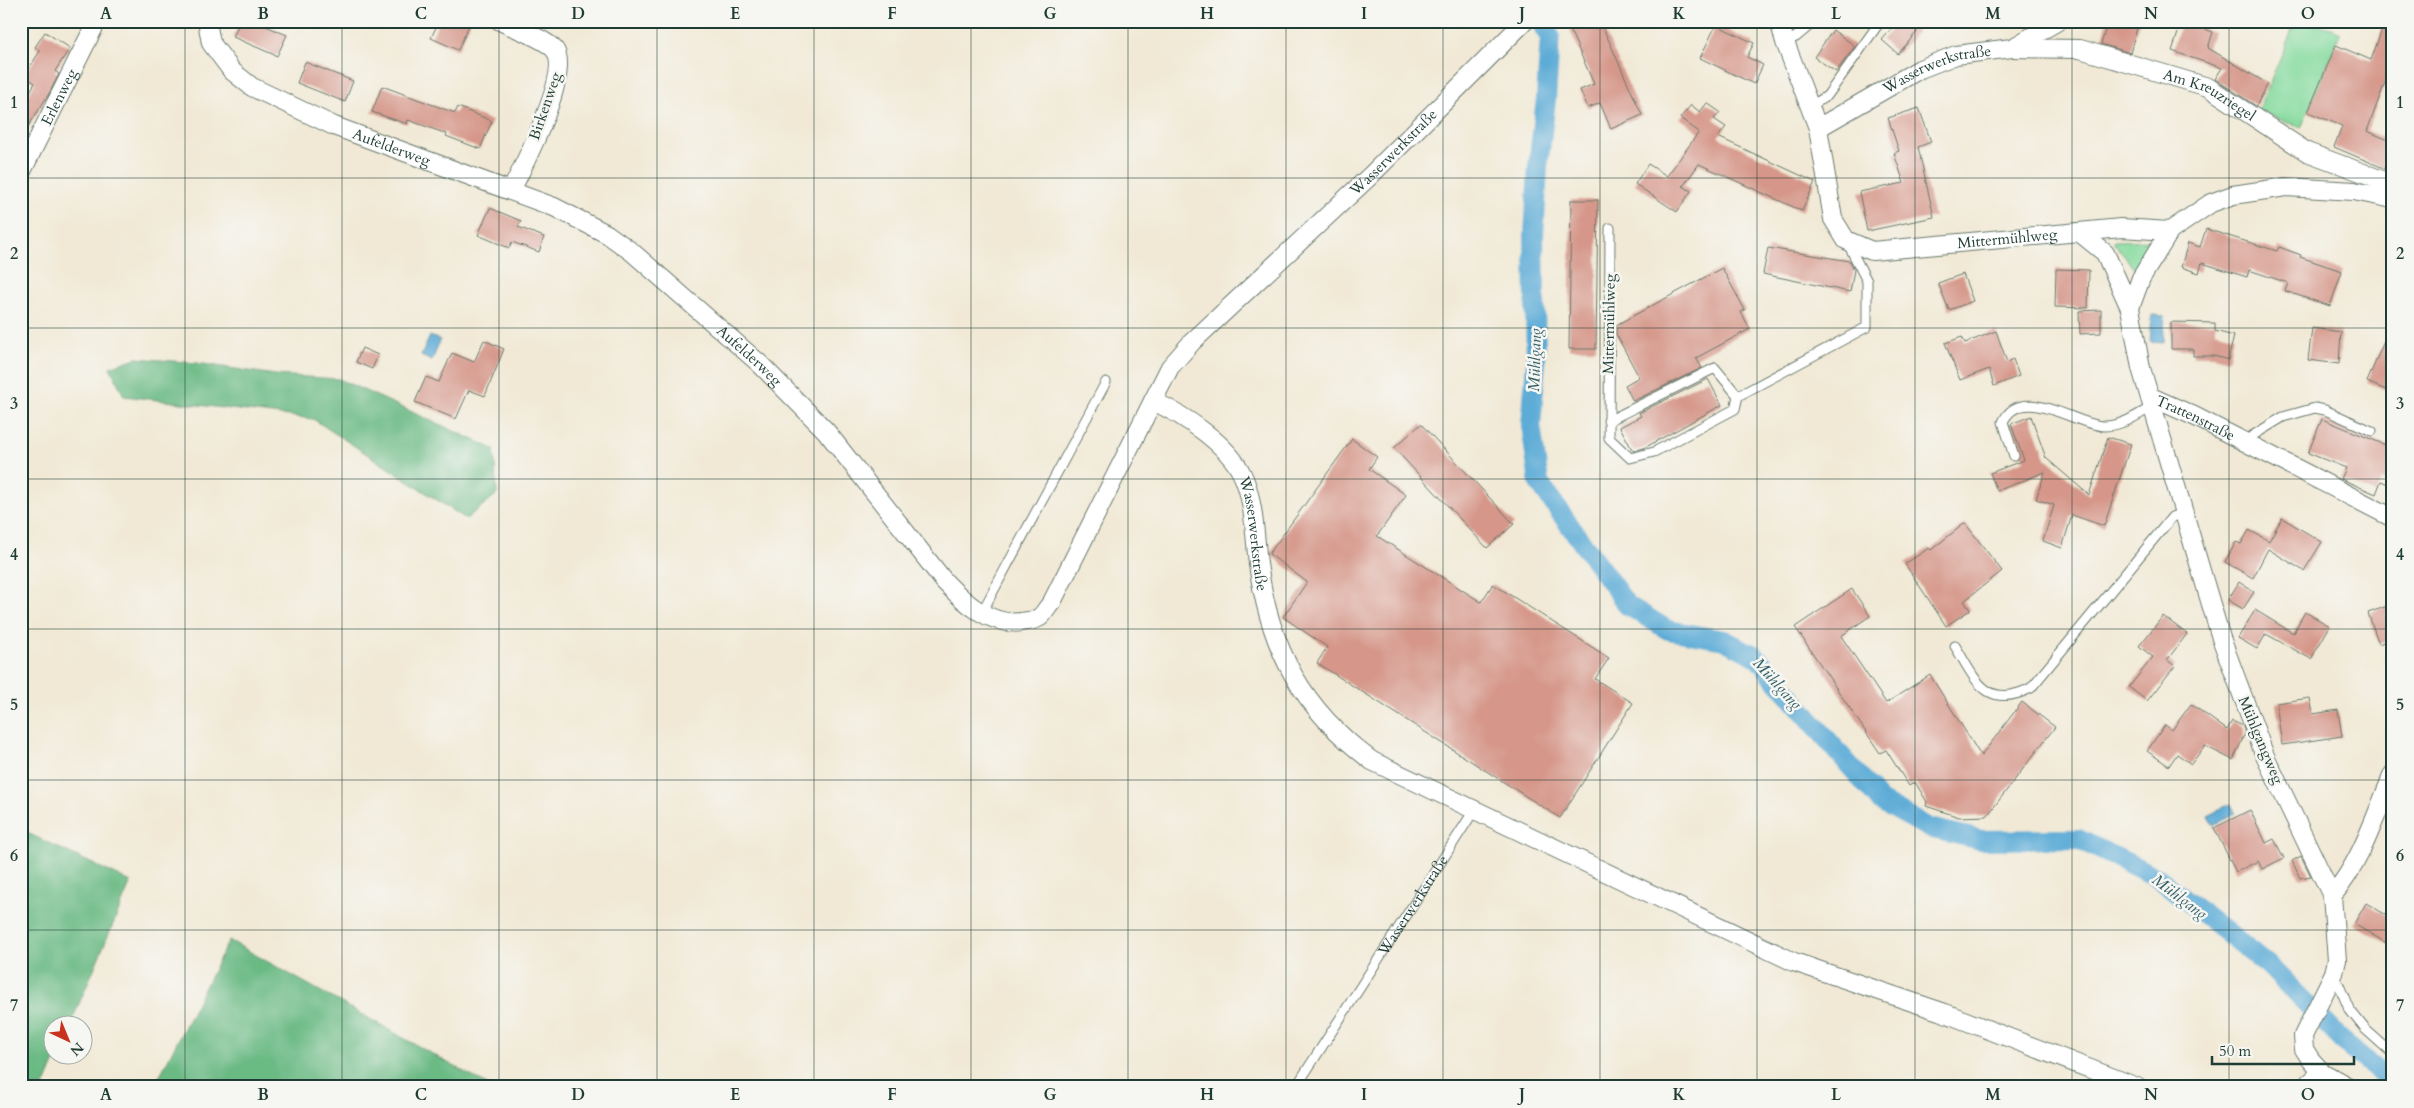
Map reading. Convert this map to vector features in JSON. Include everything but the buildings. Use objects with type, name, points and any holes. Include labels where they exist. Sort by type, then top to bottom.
[{"type":"street","name":"Erlenweg","points":[[21,173],[98,21]]},
{"type":"street","name":"Aufelderweg","points":[[207,21],[211,43],[232,71],[252,87],[334,126],[554,207],[607,234],[632,252],[760,364],[826,430],[944,581],[964,602],[1008,624],[1029,621],[1040,617],[1052,602],[1152,401]]},
{"type":"street","name":"Birkenweg","points":[[500,21],[543,41],[554,49],[559,58],[559,72],[545,116],[511,192]]},
{"type":"street","name":"Mittermühlweg","points":[[1779,21],[1785,42],[1818,128],[1834,218],[1846,240],[1872,251],[2078,232],[2105,253],[2130,308]]},
{"type":"street","name":"Wasserwerkstraße","points":[[1818,128],[1920,69],[1956,55],[2012,48],[2058,21]]},
{"type":"street","name":"Wasserwerkstraße","points":[[1475,809],[1372,761],[1356,749],[1312,706],[1281,653],[1266,612],[1248,492],[1243,476],[1232,459],[1218,444],[1199,429],[1152,401],[1170,367],[1192,342],[1370,176],[1523,23]]},
{"type":"street","name":"Am Kreuzriegel","points":[[2012,48],[2080,49],[2208,87],[2307,152],[2393,184]]},
{"type":"street","points":[[2130,308],[2142,278],[2170,231],[2211,203],[2233,195],[2286,186],[2354,191],[2393,199]]},
{"type":"street","points":[[2078,232],[2121,228],[2170,231]]},
{"type":"street","name":"Trattenstraße","points":[[2130,308],[2141,368],[2152,401],[2249,444],[2393,518]]},
{"type":"street","name":"Mühlgangweg","points":[[2152,401],[2183,513],[2221,638],[2265,756],[2332,896],[2337,960],[2334,973],[2319,1000],[2303,1036],[2304,1049],[2322,1072]]},
{"type":"street","points":[[2332,896],[2343,883],[2367,839],[2393,774]]},
{"type":"street","points":[[1475,809],[1794,962],[1945,1013],[2137,1087]]},
{"type":"street","points":[[2305,1087],[2322,1072],[2349,1087]]},
{"type":"lane","points":[[1785,42],[1796,37],[1816,21]]},
{"type":"lane","points":[[1809,107],[1827,96],[1877,26]]},
{"type":"lane","name":"Mittermühlweg","points":[[1610,228],[1608,438],[1630,458],[1654,452],[1735,409],[1738,396],[1867,328],[1867,281],[1846,240]]},
{"type":"lane","points":[[1608,421],[1715,368],[1738,396]]},
{"type":"lane","points":[[982,612],[1106,382]]},
{"type":"lane","points":[[2014,456],[2003,422],[2007,415],[2018,408],[2039,405],[2076,419],[2103,426],[2120,424],[2152,401]]},
{"type":"lane","points":[[2249,444],[2252,436],[2282,417],[2315,408],[2325,410],[2372,431]]},
{"type":"lane","points":[[1956,646],[1984,690],[1993,694],[2010,694],[2031,688],[2172,518],[2183,513]]},
{"type":"lane","name":"Wasserwerkstraße","points":[[1296,1087],[1475,809]]},
{"type":"lane","points":[[2334,973],[2349,1009],[2365,1029],[2393,1054]]},
{"type":"green space","points":[[2296,21],[2312,21],[2340,33],[2301,128],[2258,110]]},
{"type":"green space","points":[[2158,240],[2137,273],[2113,241]]},
{"type":"green space","points":[[136,358],[197,363],[275,375],[339,379],[494,449],[497,494],[466,519],[313,419],[124,396],[110,367]]},
{"type":"green space","points":[[21,830],[131,882],[74,1016],[42,1016],[42,1066],[53,1066],[44,1087],[21,1087]]},
{"type":"green space","points":[[229,940],[491,1087],[154,1087]]},
{"type":"water","points":[[2152,315],[2165,316],[2163,343],[2150,342]]},
{"type":"water","points":[[430,336],[440,340],[432,361],[421,356]]},
{"type":"water","points":[[2230,804],[2235,814],[2213,825],[2208,815]]},
{"type":"waterway","name":"Mühlgang","points":[[1540,21],[1550,36],[1546,99],[1538,167],[1534,236],[1536,362],[1531,425],[1539,483],[1627,605],[1668,630],[1724,640],[1756,656],[1880,801],[1929,828],[1981,840],[2078,839],[2157,877],[2268,965],[2351,1049],[2393,1081]]}]
